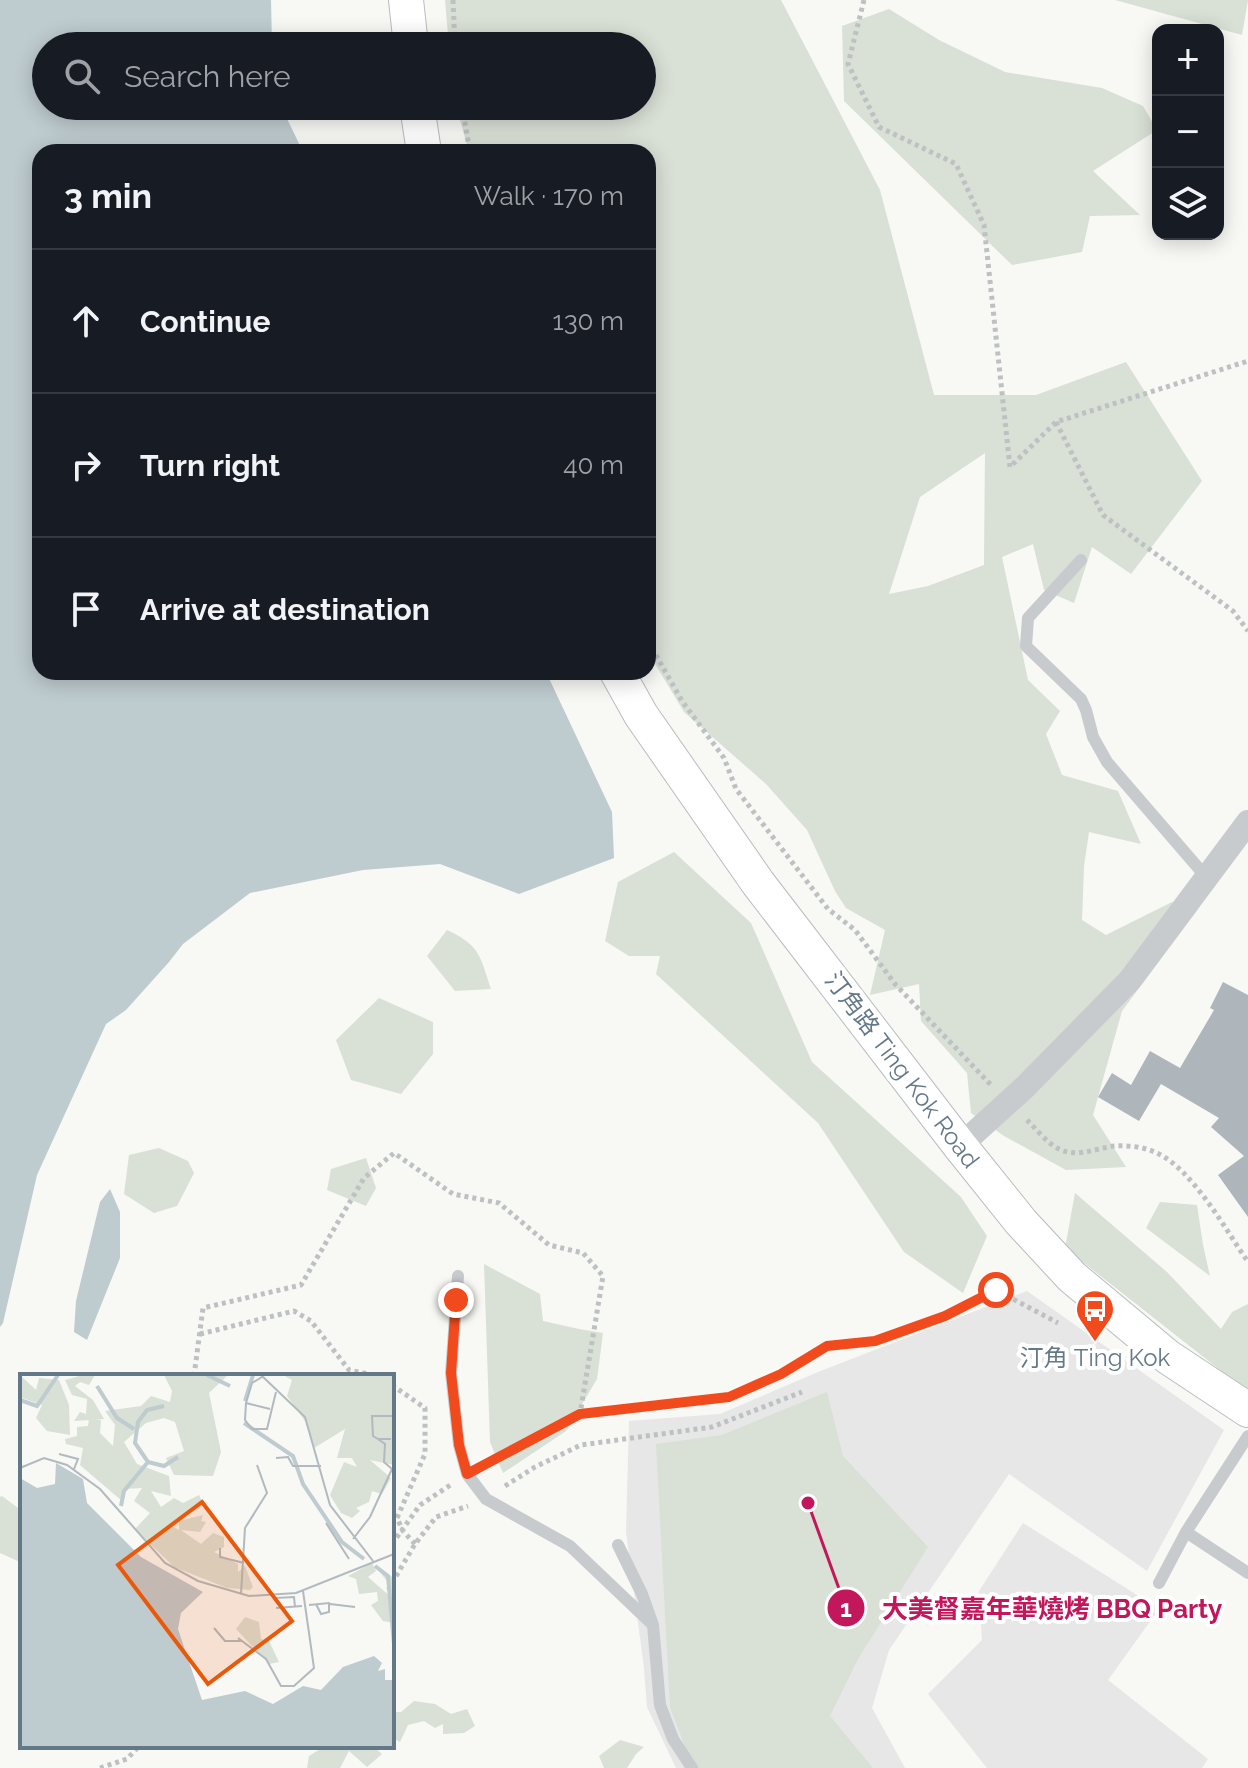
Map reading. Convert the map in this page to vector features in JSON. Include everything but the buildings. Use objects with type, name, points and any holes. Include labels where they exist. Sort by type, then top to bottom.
[{"type":"main road","points":[[406,0],[409,32]]},
{"type":"main road","points":[[419,120],[423,144]]},
{"type":"main road","name":"汀角路 Ting Kok Road","points":[[621,680],[641,715],[758,883],[1021,1222],[1072,1277],[1168,1357],[1248,1410]]},
{"type":"street","points":[[960,1146],[1008,1103],[1130,980],[1248,822]]},
{"type":"lane","points":[[1081,560],[1028,618],[1026,646],[1081,699],[1098,748],[1107,762],[1207,878]]},
{"type":"lane","points":[[458,1276],[451,1373],[459,1445],[467,1474],[486,1499],[570,1546],[653,1625]]},
{"type":"lane","points":[[1159,1583],[1186,1532],[1248,1436]]},
{"type":"lane","points":[[1186,1532],[1248,1573]]},
{"type":"lane","points":[[618,1545],[653,1625],[660,1705],[673,1739],[692,1768]]},
{"type":"path","points":[[453,0],[454,32]]},
{"type":"path","points":[[864,0],[848,64],[879,127],[956,164],[984,225],[1010,467],[1056,422],[1248,361]]},
{"type":"path","points":[[464,120],[469,144]]},
{"type":"path","points":[[1056,422],[1103,515],[1233,611],[1248,631]]},
{"type":"path","points":[[656,655],[682,701],[724,758],[736,789],[828,909],[855,930],[895,984],[1008,1103],[1052,1144],[1064,1151],[1085,1152],[1111,1146],[1129,1146],[1166,1158],[1191,1181],[1248,1262]]},
{"type":"path","points":[[194,1374],[203,1308],[301,1285],[364,1178],[394,1153],[453,1194],[499,1203],[549,1245],[583,1253],[603,1276],[580,1414]]},
{"type":"path","points":[[394,1542],[420,1505],[467,1474],[580,1414],[729,1397],[781,1374],[827,1346],[875,1341],[945,1316],[996,1290],[1058,1323]]},
{"type":"path","points":[[200,1334],[294,1311],[311,1321],[349,1370],[368,1374]]},
{"type":"path","points":[[394,1386],[425,1408],[425,1454],[397,1518],[403,1531],[415,1544]]},
{"type":"path","points":[[394,1580],[436,1517],[486,1499],[535,1467],[581,1445],[712,1427],[802,1392]]},
{"type":"path","points":[[100,1768],[127,1759],[137,1748]]},
{"type":"shaded area","points":[[0,0],[271,0],[272,32],[32,32],[32,120],[288,120],[299,144],[32,144],[32,680],[550,680],[612,812],[614,858],[519,894],[440,864],[363,870],[250,893],[183,944],[126,1010],[106,1024],[37,1175],[0,1327]]},
{"type":"shaded area","points":[[445,0],[781,0],[880,190],[934,395],[1036,395],[1126,362],[1202,481],[1131,574],[1092,547],[1074,603],[1044,590],[1033,544],[1002,557],[1028,680],[1060,711],[1046,734],[1062,775],[1118,791],[1141,844],[1089,832],[1082,920],[1106,935],[1172,902],[1198,909],[1122,1011],[1093,1115],[1126,1167],[1066,1170],[1004,1136],[971,1113],[967,1073],[921,1021],[919,984],[870,995],[885,930],[846,908],[807,830],[766,784],[684,712],[656,665],[656,144],[467,144],[460,120],[656,120],[656,32],[448,32]],"holes":[[[985,453],[984,565],[928,586],[889,594],[920,497]]]},
{"type":"shaded area","points":[[1115,0],[1248,0],[1242,35],[1224,30],[1224,24],[1202,24]]},
{"type":"shaded area","points":[[889,9],[939,40],[1005,72],[1102,88],[1143,106],[1152,121],[1152,133],[1093,171],[1140,215],[1090,216],[1082,252],[1012,265],[844,101],[842,26]]},
{"type":"shaded area","points":[[674,852],[751,923],[812,1062],[961,1197],[987,1236],[963,1293],[904,1252],[818,1123],[656,974],[660,956],[629,956],[605,941],[618,882]]},
{"type":"shaded area","points":[[447,930],[473,947],[491,989],[455,991],[427,956]]},
{"type":"shaded area","points":[[379,998],[433,1022],[433,1054],[401,1094],[351,1080],[336,1040]]},
{"type":"shaded area","points":[[159,1148],[188,1161],[194,1173],[177,1206],[154,1213],[124,1194],[129,1155]]},
{"type":"shaded area","points":[[366,1158],[376,1188],[366,1206],[327,1190],[331,1169]]},
{"type":"shaded area","points":[[110,1189],[120,1212],[120,1258],[87,1340],[74,1332],[76,1301],[100,1202]]},
{"type":"shaded area","points":[[1075,1193],[1167,1272],[1221,1329],[1232,1312],[1248,1304],[1248,1392],[1065,1248]]},
{"type":"shaded area","points":[[1160,1202],[1197,1205],[1210,1276],[1146,1228]]},
{"type":"shaded area","points":[[484,1264],[540,1294],[543,1321],[603,1333],[597,1379],[566,1431],[503,1473],[490,1442]]},
{"type":"shaded area","points":[[1027,1291],[1224,1430],[1147,1571],[1009,1474],[889,1650],[872,1708],[905,1768],[676,1768],[647,1707],[626,1532],[629,1421],[720,1414],[818,1372]]},
{"type":"shaded area","points":[[827,1392],[843,1456],[928,1547],[858,1659],[830,1716],[873,1768],[693,1768],[670,1707],[656,1444],[722,1435]]},
{"type":"shaded area","points":[[0,1497],[20,1510],[20,1562],[0,1553]]},
{"type":"shaded area","points":[[1023,1523],[1159,1609],[1108,1680],[1208,1759],[1202,1768],[987,1768],[928,1694],[982,1640],[979,1591]]},
{"type":"shaded area","points":[[414,1701],[435,1704],[451,1714],[467,1709],[475,1726],[464,1733],[443,1734],[443,1724],[435,1728],[424,1721],[408,1725],[400,1742],[394,1738],[394,1712],[401,1712]]},
{"type":"shaded area","points":[[620,1740],[644,1747],[627,1768],[604,1768],[599,1756]]},
{"type":"shaded area","points":[[322,1748],[375,1748],[382,1754],[367,1767],[349,1751],[340,1768],[307,1768],[309,1756]]},
{"type":"place","name":"汀角 Ting Kok","points":[[1095,1343]]},
{"type":"place","name":"大美督嘉年華燒烤 BBQ Party","points":[[808,1503]]},
{"type":"route","points":[[456,1300],[451,1373],[459,1445],[467,1474],[580,1414],[729,1397],[781,1374],[827,1346],[875,1341],[945,1316],[996,1290]]}]
